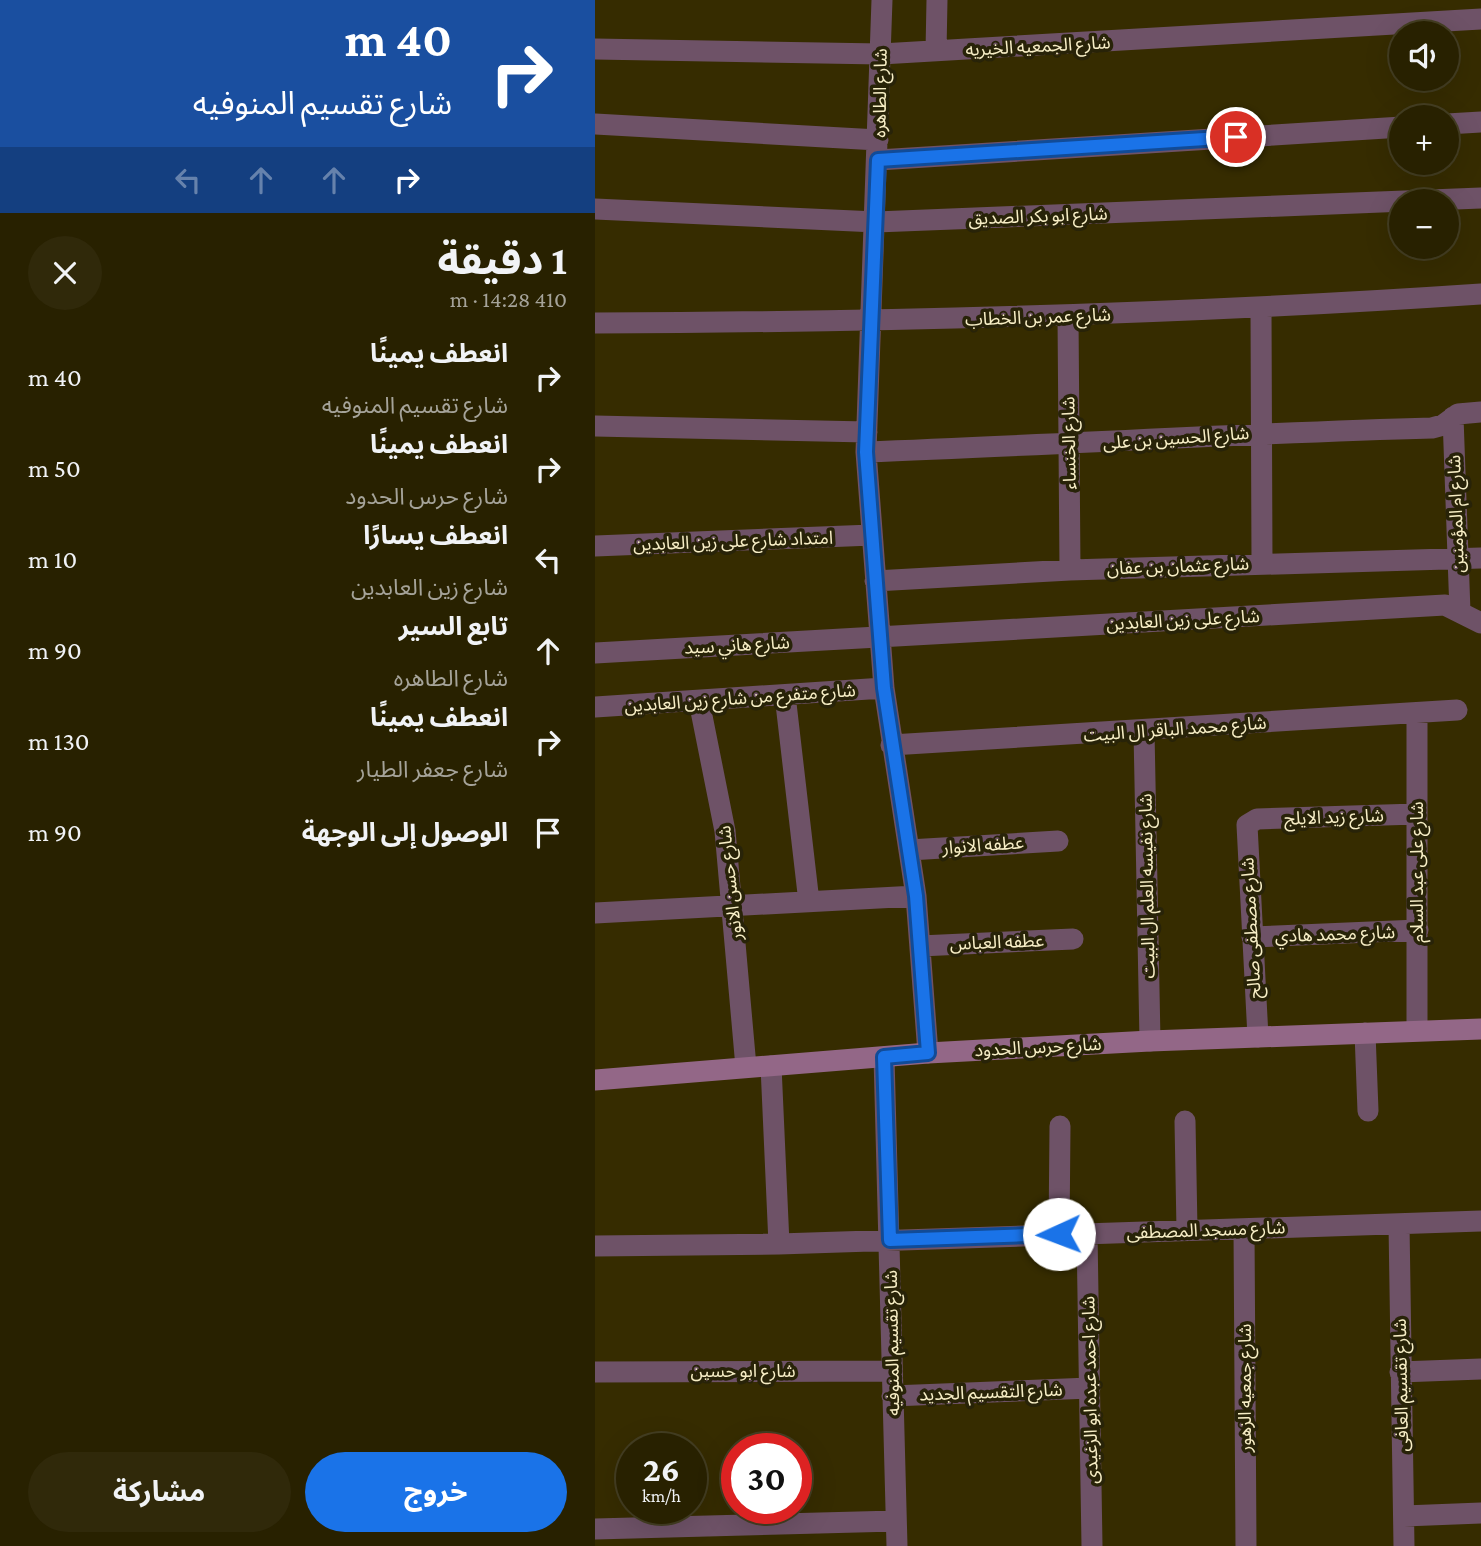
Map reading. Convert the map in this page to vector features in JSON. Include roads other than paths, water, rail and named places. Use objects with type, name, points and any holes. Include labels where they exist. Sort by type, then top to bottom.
[{"type":"street","name":"شارع الطاهره","points":[[882,0],[867,442],[884,688],[916,896],[928,1053]]},
{"type":"street","points":[[936,51],[937,0]]},
{"type":"street","name":"شارع الجمعيه الخيريه","points":[[595,49],[881,54],[1481,19]]},
{"type":"street","points":[[1459,123],[1481,121]]},
{"type":"street","points":[[595,124],[878,150],[1389,128]]},
{"type":"street","name":"شارع ابو بكر الصديق","points":[[595,209],[876,222],[1481,198]]},
{"type":"street","name":"شارع عمر بن الخطاب","points":[[595,323],[872,322],[1067,316],[1261,309],[1481,295]]},
{"type":"street","points":[[1261,309],[1262,563]]},
{"type":"street","name":"شارع الخنساء","points":[[1067,316],[1070,570]]},
{"type":"street","name":"شارع الحسين بن على","points":[[595,426],[867,442],[1068,445],[1262,433],[1432,428],[1443,425],[1453,417],[1481,412]]},
{"type":"street","name":"شارع ام المؤمنين","points":[[1453,417],[1459,612]]},
{"type":"street","name":"امتداد شارع على زين العابدين","points":[[595,546],[872,536]]},
{"type":"street","name":"شارع عثمان بن عفان","points":[[875,581],[1070,570],[1481,558]]},
{"type":"street","name":"شارع على زين العابدين","points":[[880,638],[1445,605],[1481,623]]},
{"type":"street","name":"شارع هاني سيد","points":[[595,653],[880,638]]},
{"type":"street","name":"شارع متفرع من شارع زين العابدين","points":[[595,708],[884,688]]},
{"type":"street","points":[[785,695],[809,902]]},
{"type":"street","name":"شارع حسن الانور","points":[[699,701],[725,831],[734,907],[746,1068]]},
{"type":"street","name":"شارع محمد الباقر ال البيت","points":[[891,745],[1457,710]]},
{"type":"street","name":"شارع على عبد السلام","points":[[1417,713],[1417,1031]]},
{"type":"street","name":"شارع نفيسه العلم ال البيت","points":[[1144,731],[1150,1041]]},
{"type":"street","name":"شارع زيد الايلج","points":[[1251,821],[1417,814]]},
{"type":"street","name":"شارع مصطفى صالح","points":[[1251,821],[1245,831],[1258,1037]]},
{"type":"street","name":"عطفه الانوار","points":[[909,850],[1058,841]]},
{"type":"street","points":[[595,914],[916,896]]},
{"type":"street","name":"شارع محمد هادي","points":[[1252,937],[1418,930]]},
{"type":"street","name":"عطفه العباس","points":[[920,946],[1073,939]]},
{"type":"street","name":"شارع حرس الحدود","points":[[595,1080],[928,1053],[1150,1041],[1481,1029]]},
{"type":"street","points":[[1365,1033],[1368,1111]]},
{"type":"street","name":"شارع تقسيم المنوفيه","points":[[884,1057],[897,1546]]},
{"type":"street","points":[[771,1066],[779,1244]]},
{"type":"street","points":[[1185,1121],[1187,1230]]},
{"type":"street","points":[[1059,1234],[1060,1126]]},
{"type":"street","name":"شارع مسجد المصطفى","points":[[595,1246],[779,1244],[1481,1221]]},
{"type":"street","name":"شارع تقسيم العافى","points":[[1399,1224],[1404,1546]]},
{"type":"street","name":"شارع جمعيه الزهور","points":[[1244,1229],[1246,1546]]},
{"type":"street","name":"شارع احمد عبده ابو الزغيدى","points":[[1087,1233],[1092,1546]]},
{"type":"street","points":[[1400,1372],[1481,1369]]},
{"type":"street","name":"شارع ابو حسين","points":[[595,1372],[892,1371]]},
{"type":"street","name":"شارع التقسيم الجديد","points":[[892,1395],[1090,1388]]},
{"type":"street","points":[[1404,1516],[1481,1513]]},
{"type":"street","points":[[595,1529],[896,1521]]}]
